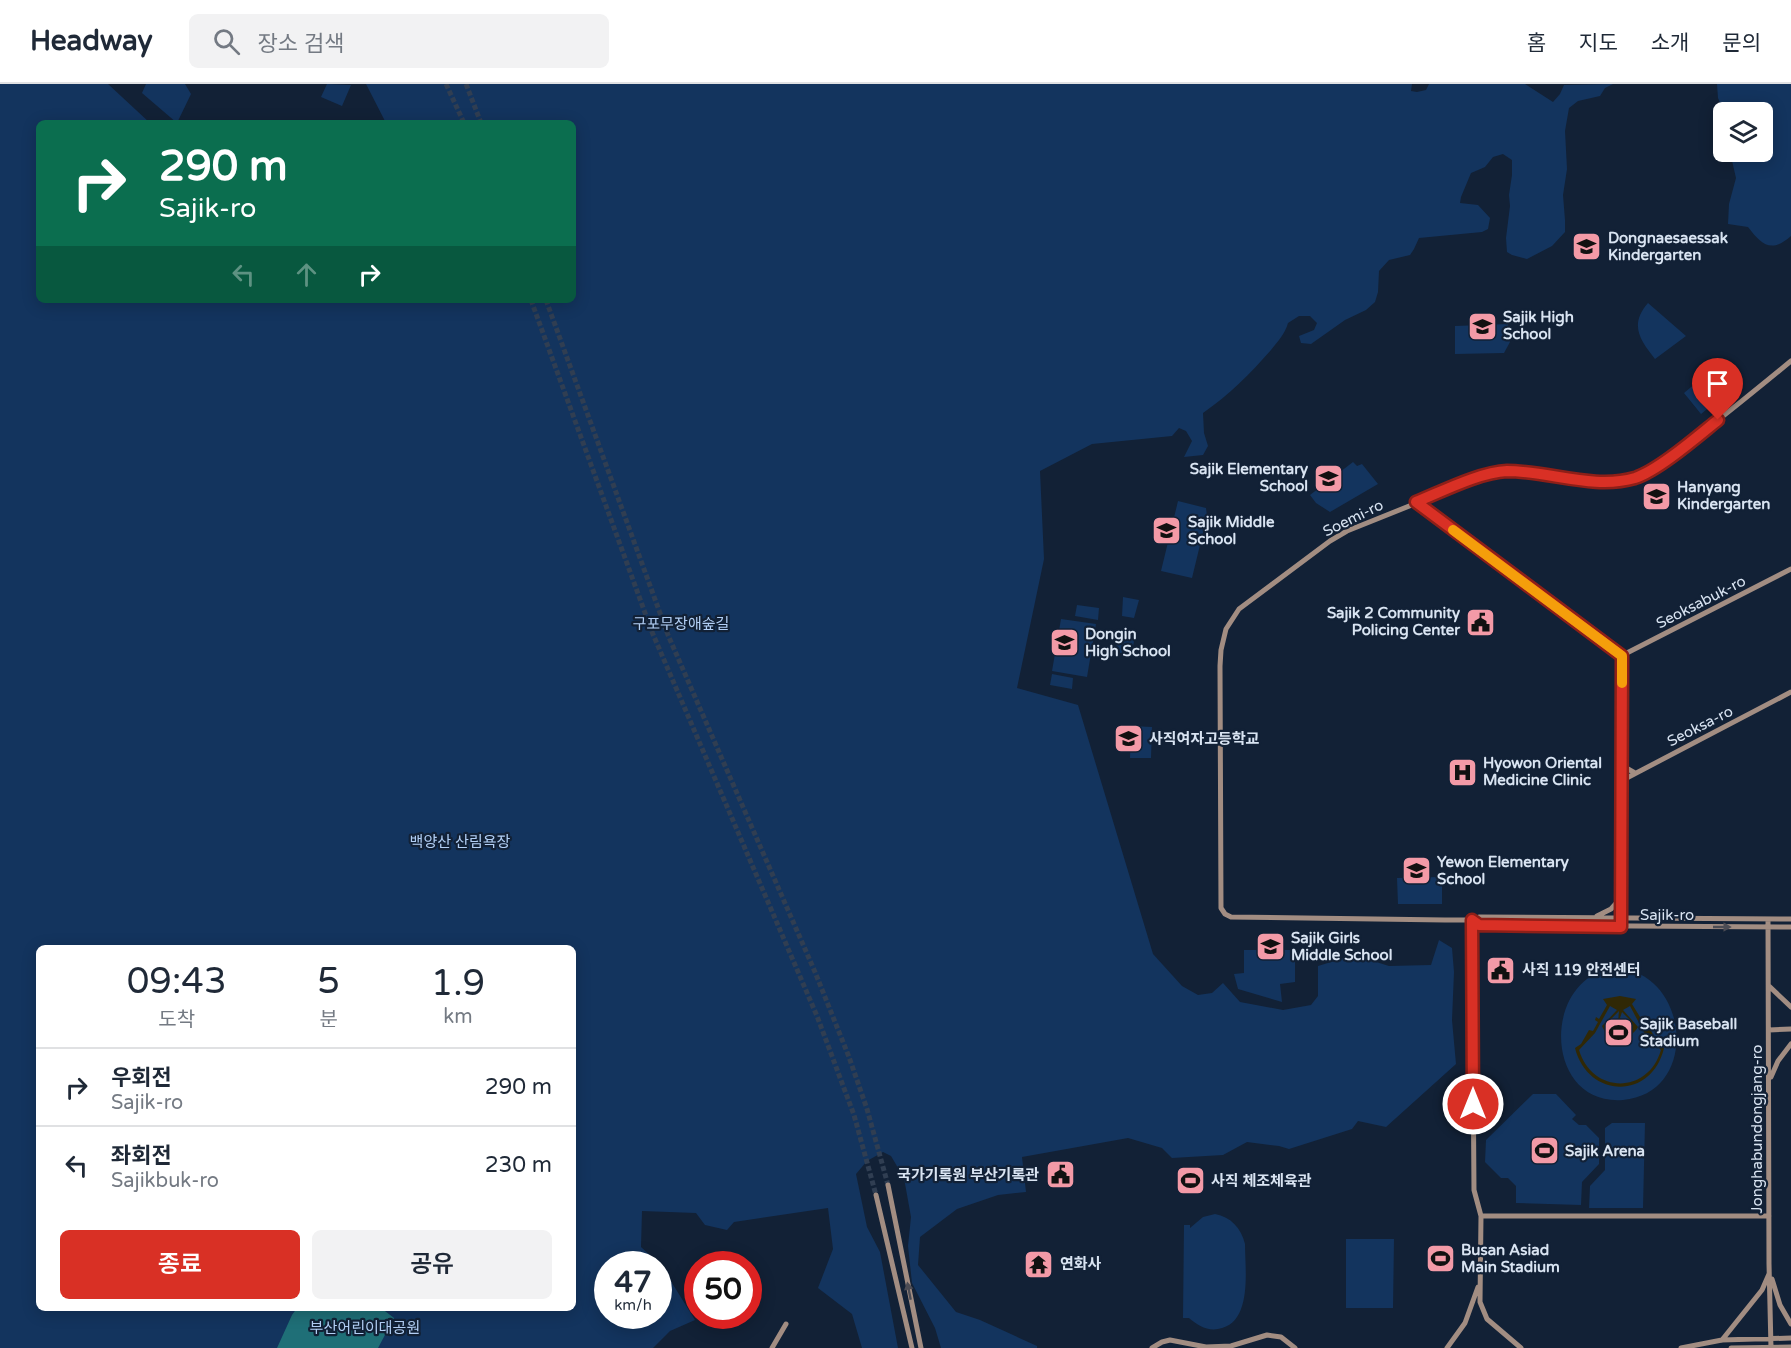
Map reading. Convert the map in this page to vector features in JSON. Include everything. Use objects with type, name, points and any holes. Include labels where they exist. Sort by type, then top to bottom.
[{"type":"main road","name":"Soemi-ro","points":[[1221,908],[1220,657],[1226,629],[1235,614],[1249,600],[1347,531],[1489,474],[1506,471],[1607,482],[1640,476],[1659,465],[1703,432],[1791,361]]},
{"type":"main road","points":[[1416,502],[1622,656],[1621,927]]},
{"type":"main road","name":"Seoksabuk-ro","points":[[1622,656],[1791,569]]},
{"type":"main road","name":"Seoksa-ro","points":[[1621,781],[1791,692]]},
{"type":"main road","points":[[1621,765],[1635,773]]},
{"type":"main road","points":[[1590,918],[1611,909],[1621,898]]},
{"type":"main road","name":"Sajik-ro","points":[[1221,908],[1225,914],[1231,916],[1472,920],[1479,917],[1791,919]]},
{"type":"main road","name":"Jonghabundongjang-ro","points":[[1768,919],[1771,1348]]},
{"type":"main road","points":[[1472,920],[1474,1190],[1480,1216],[1480,1302],[1487,1319],[1521,1348]]},
{"type":"main road","name":"Sajik-ro","points":[[1472,920],[1479,925],[1791,927]]},
{"type":"main road","points":[[1768,986],[1791,1007]]},
{"type":"main road","points":[[1769,1030],[1791,1029]]},
{"type":"main road","points":[[1769,1081],[1778,1061],[1791,1044]]},
{"type":"main road","points":[[888,1185],[921,1348]]},
{"type":"main road","points":[[876,1195],[912,1348]]},
{"type":"main road","points":[[1480,1216],[1769,1216]]},
{"type":"main road","points":[[1770,1272],[1780,1305],[1791,1324]]},
{"type":"main road","points":[[1722,1340],[1762,1290],[1770,1272]]},
{"type":"main road","points":[[1447,1348],[1465,1323],[1479,1279]]},
{"type":"main road","points":[[772,1348],[786,1324]]},
{"type":"main road","points":[[1152,1348],[1162,1341],[1170,1340],[1206,1347],[1231,1346],[1267,1335],[1281,1337],[1295,1348]]},
{"type":"main road","points":[[1681,1348],[1722,1340],[1791,1338]]},
{"type":"main road","points":[[1731,1348],[1791,1347]]},
{"type":"green space","name":"구포무장애숲길","points":[[0,84],[108,84],[147,120],[36,120],[36,303],[576,303],[576,120],[384,120],[366,84],[1412,84],[1411,91],[1417,92],[1426,90],[1429,84],[1525,84],[1553,102],[1564,85],[1613,84],[1605,88],[1600,96],[1578,101],[1569,108],[1565,131],[1567,169],[1563,195],[1565,232],[1552,246],[1527,259],[1507,252],[1512,160],[1503,154],[1493,157],[1485,167],[1471,173],[1460,203],[1478,205],[1490,218],[1488,229],[1482,232],[1419,238],[1410,255],[1389,260],[1379,271],[1375,302],[1311,344],[1301,343],[1299,336],[1314,330],[1317,323],[1310,316],[1299,316],[1288,323],[1281,337],[1255,367],[1203,413],[1204,433],[1208,446],[1203,455],[1184,457],[1192,441],[1186,431],[1179,428],[1172,436],[1092,444],[1040,471],[1044,559],[1017,688],[1078,705],[1153,954],[1182,986],[1198,995],[1212,993],[1223,983],[1240,1002],[1283,1010],[1311,1005],[1318,996],[1318,966],[1354,955],[1389,966],[1431,965],[1439,940],[1452,948],[1454,972],[1452,1020],[1456,1064],[1386,1127],[1358,1121],[1352,1129],[1289,1149],[1247,1142],[1223,1155],[1172,1158],[1162,1148],[1128,1138],[1022,1157],[1026,1192],[998,1195],[957,1209],[920,1237],[918,1265],[956,1312],[980,1320],[1037,1348],[941,1348],[935,1328],[912,1283],[908,1246],[911,1217],[904,1178],[891,1156],[883,1152],[867,1161],[856,1174],[867,1227],[880,1252],[898,1348],[862,1348],[852,1314],[818,1288],[833,1249],[828,1208],[734,1222],[727,1230],[705,1225],[696,1213],[642,1211],[641,1247],[645,1251],[594,1251],[594,1329],[672,1329],[672,1283],[684,1302],[684,1325],[670,1331],[653,1348],[0,1348]]},
{"type":"green space","points":[[146,84],[185,84],[191,94],[178,120],[174,120],[142,93]]},
{"type":"green space","points":[[327,84],[351,85],[342,106],[321,97]]},
{"type":"green space","points":[[1717,84],[1791,84],[1791,236],[1778,245],[1772,246],[1762,242],[1748,227],[1728,224],[1729,204],[1736,178],[1732,162],[1773,162],[1773,102],[1720,102]]},
{"type":"green space","points":[[1648,303],[1686,336],[1655,359],[1641,339],[1638,325],[1642,311]]},
{"type":"green space","points":[[1508,324],[1510,342],[1504,353],[1455,354],[1455,326]]},
{"type":"green space","points":[[1710,371],[1727,393],[1701,414],[1684,393]]},
{"type":"green space","points":[[1353,462],[1357,466],[1362,464],[1378,484],[1330,512],[1316,503],[1310,495]]},
{"type":"green space","points":[[1178,501],[1206,508],[1207,516],[1192,578],[1161,571]]},
{"type":"green space","points":[[1123,597],[1139,600],[1134,618],[1122,616]]},
{"type":"green space","points":[[1077,605],[1099,608],[1098,620],[1075,616]]},
{"type":"green space","points":[[1061,619],[1096,624],[1087,677],[1052,671]]},
{"type":"green space","points":[[1119,634],[1135,637],[1131,655],[1115,652]]},
{"type":"green space","points":[[1052,674],[1073,678],[1072,689],[1050,685]]},
{"type":"green space","points":[[1131,726],[1152,727],[1151,758],[1130,758]]},
{"type":"green space","points":[[1442,877],[1442,904],[1398,904],[1397,878]]},
{"type":"green space","points":[[1244,950],[1295,950],[1295,982],[1280,984],[1282,1002],[1238,989],[1234,974],[1244,973]]},
{"type":"green space","name":"Sajik Baseball Stadium","points":[[1614,968],[1639,974],[1658,988],[1671,1008],[1676,1032],[1675,1055],[1665,1077],[1648,1092],[1623,1100],[1597,1096],[1578,1083],[1566,1064],[1561,1040],[1564,1016],[1573,994],[1590,977]]},
{"type":"green space","points":[[1533,1094],[1556,1094],[1576,1115],[1572,1119],[1579,1125],[1586,1125],[1599,1138],[1599,1164],[1582,1182],[1581,1205],[1516,1203],[1516,1186],[1508,1178],[1501,1178],[1485,1162],[1486,1140]]},
{"type":"green space","points":[[1612,1123],[1645,1123],[1643,1208],[1589,1208],[1590,1186],[1605,1170],[1605,1128]]},
{"type":"green space","points":[[1215,1214],[1230,1221],[1241,1233],[1245,1244],[1246,1281],[1242,1307],[1237,1317],[1229,1325],[1210,1329],[1202,1327],[1189,1318],[1183,1318],[1184,1225],[1190,1225],[1190,1228],[1203,1217]]},
{"type":"green space","points":[[1346,1239],[1394,1239],[1393,1308],[1346,1308]]},
{"type":"sand","points":[[1620,996],[1636,999],[1632,1004],[1640,1017],[1643,1016],[1645,1020],[1642,1022],[1647,1031],[1650,1029],[1659,1045],[1664,1048],[1657,1065],[1647,1077],[1634,1084],[1620,1087],[1606,1084],[1593,1077],[1582,1065],[1575,1048],[1581,1044],[1589,1030],[1593,1031],[1598,1022],[1595,1020],[1596,1017],[1599,1019],[1607,1005],[1603,999]],"holes":[[[1610,1006],[1617,1010],[1602,1026],[1609,1036],[1624,1038],[1630,1036],[1638,1027],[1623,1010],[1630,1006],[1645,1034],[1661,1050],[1654,1065],[1645,1075],[1633,1081],[1620,1083],[1607,1081],[1595,1075],[1579,1050],[1595,1033]],[[1619,1011],[1618,1022],[1622,1020],[1620,1018],[1622,1012],[1630,1020],[1621,1031],[1610,1022]]]},
{"type":"shaded area","points":[[295,1311],[385,1311],[394,1318],[378,1348],[277,1348]]},
{"type":"tunnel","points":[[446,84],[463,120]]},
{"type":"tunnel","points":[[466,84],[480,120]]},
{"type":"tunnel","points":[[532,303],[652,632],[817,1016],[854,1115],[876,1195]]},
{"type":"tunnel","points":[[547,303],[668,635],[815,972],[849,1057],[867,1109],[888,1185]]},
{"type":"slow traffic","points":[[1453,530],[1622,656],[1622,683]]},
{"type":"place","name":"Dongnaesaessak Kindergarten","points":[[1587,247]]},
{"type":"place","name":"Sajik High School","points":[[1482,326]]},
{"type":"place","name":"Sajik Elementary School","points":[[1329,478]]},
{"type":"place","name":"Hanyang Kindergarten","points":[[1656,496]]},
{"type":"place","name":"Sajik Middle School","points":[[1167,531]]},
{"type":"place","name":"Sajik 2 Community Policing Center","points":[[1481,622]]},
{"type":"place","name":"Dongin High School","points":[[1064,643]]},
{"type":"place","name":"사직여자고등학교","points":[[1128,739]]},
{"type":"place","name":"Hyowon Oriental Medicine Clinic","points":[[1462,772]]},
{"type":"place","name":"Yewon Elementary School","points":[[1416,871]]},
{"type":"place","name":"Sajik Girls Middle School","points":[[1270,947]]},
{"type":"place","name":"사직 119 안전센터","points":[[1501,970]]},
{"type":"place","name":"Sajik Baseball Stadium","points":[[1619,1033]]},
{"type":"place","name":"Sajik Arena","points":[[1544,1151]]},
{"type":"place","name":"국가기록원 부산기록관","points":[[1060,1175]]},
{"type":"place","name":"사직 체조체육관","points":[[1190,1181]]},
{"type":"place","name":"Busan Asiad Main Stadium","points":[[1440,1259]]},
{"type":"place","name":"연화사","points":[[1039,1264]]},
{"type":"route","points":[[1473,1104],[1472,920],[1479,925],[1621,927],[1622,656],[1416,502],[1489,474],[1506,471],[1607,482],[1635,478],[1659,465],[1718,420]]},
{"type":"park label","name":"백양산 산림욕장","points":[[460,842]]},
{"type":"park label","name":"부산어린이대공원","points":[[365,1328]]}]
